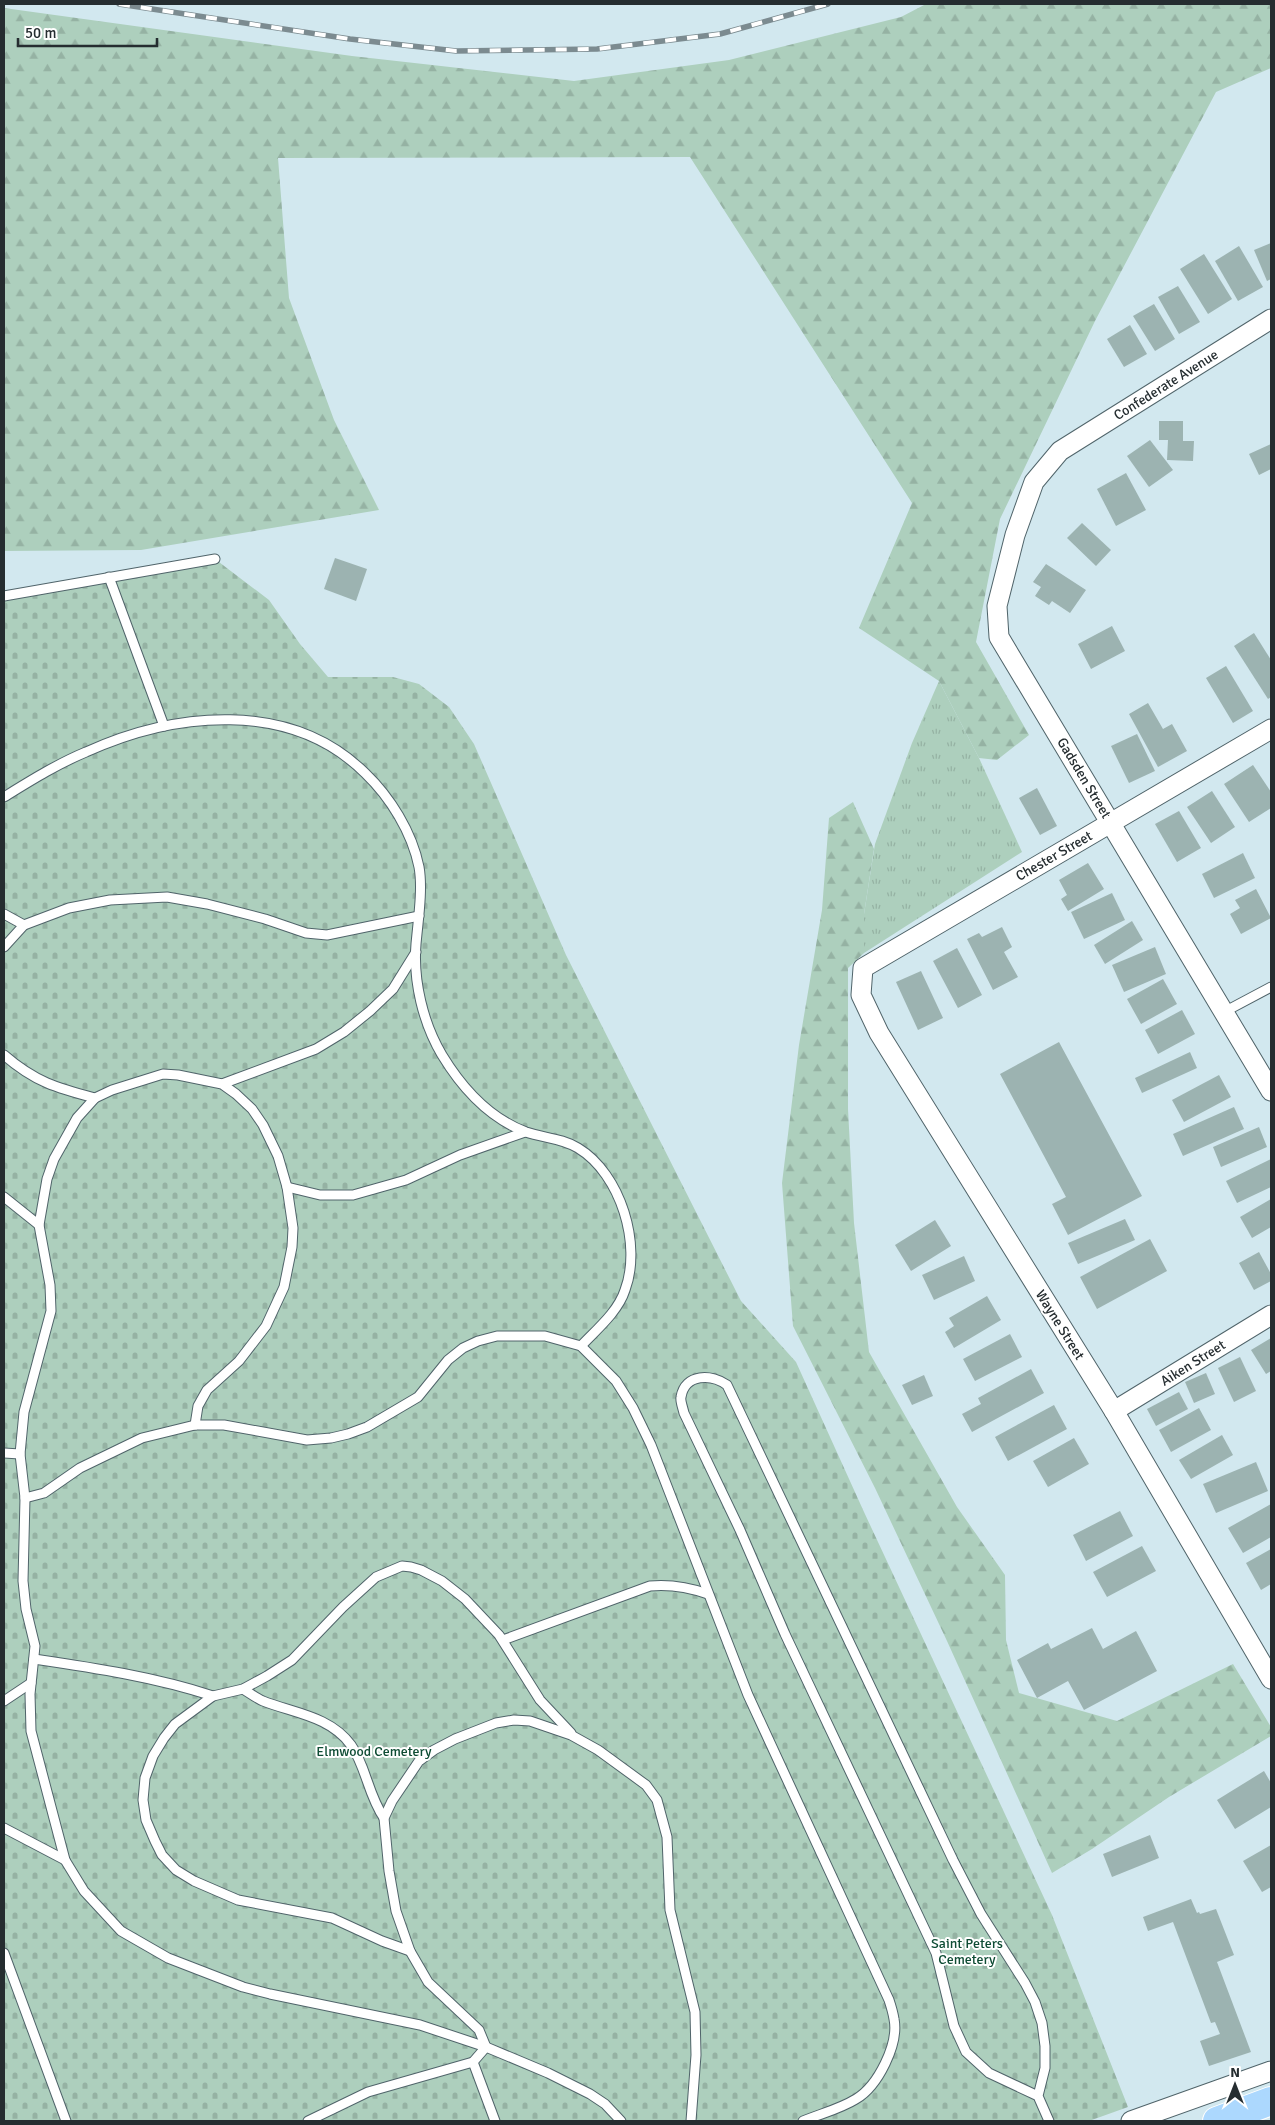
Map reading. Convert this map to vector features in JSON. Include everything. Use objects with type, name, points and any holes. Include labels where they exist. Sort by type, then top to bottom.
[{"type":"highway","points":[[1217,2121],[1271,2101]]},
{"type":"street","name":"Confederate Avenue","points":[[1060,451],[1271,319]]},
{"type":"street","name":"Gadsden Street","points":[[1060,451],[1034,482],[1015,535],[997,606],[999,637],[1271,1091]]},
{"type":"street","name":"Chester Street","points":[[862,968],[1271,729]]},
{"type":"street","name":"Wayne Street","points":[[862,968],[861,995],[879,1033],[1114,1411],[1271,1679]]},
{"type":"street","name":"Aiken Street","points":[[1114,1411],[1271,1315]]},
{"type":"street","points":[[1131,2121],[1271,2072]]},
{"type":"lane","points":[[4,596],[215,559]]},
{"type":"lane","points":[[109,577],[164,726]]},
{"type":"lane","points":[[4,797],[86,751],[164,726],[214,719],[247,720],[278,724],[302,731],[328,744],[354,762],[374,782],[390,803],[415,848],[420,870],[416,952],[417,978],[424,1013],[433,1039],[445,1059],[470,1094],[496,1117],[525,1132],[562,1141],[579,1148],[597,1165],[613,1188],[626,1213],[630,1228],[631,1251],[625,1292],[610,1315],[581,1346]]},
{"type":"lane","points":[[4,947],[24,925],[77,906],[110,900],[167,897],[207,904],[306,932],[327,935],[419,916]]},
{"type":"lane","points":[[4,914],[24,925]]},
{"type":"lane","points":[[222,1084],[316,1049],[344,1032],[393,989],[416,952]]},
{"type":"lane","points":[[1224,1012],[1271,986]]},
{"type":"lane","points":[[4,1055],[24,1072],[58,1089],[95,1098]]},
{"type":"lane","points":[[195,1424],[198,1406],[207,1390],[239,1361],[266,1326],[284,1287],[292,1247],[293,1228],[287,1188],[278,1156],[263,1125],[252,1109],[222,1084],[178,1075],[163,1074],[112,1090],[95,1098],[77,1118],[54,1159],[47,1178],[39,1225],[50,1285],[51,1311],[45,1340],[24,1412],[20,1454],[25,1498],[23,1581],[26,1609],[34,1646],[29,1711],[31,1731],[65,1860],[84,1891],[121,1931],[168,1958],[222,1980],[261,1992],[420,2025],[486,2047],[548,2073],[590,2094],[605,2104],[621,2121]]},
{"type":"lane","points":[[287,1188],[320,1195],[353,1195],[362,1193],[406,1180],[460,1156],[525,1132]]},
{"type":"lane","points":[[4,1197],[39,1225]]},
{"type":"lane","points":[[25,1498],[44,1493],[80,1468],[142,1438],[195,1424],[224,1425],[307,1440],[331,1438],[367,1427],[418,1396],[448,1360],[463,1348],[478,1341],[497,1336],[545,1336],[581,1346],[616,1381],[633,1408],[651,1445],[748,1695],[885,1992],[895,2020],[894,2041],[887,2062],[873,2084],[857,2099],[803,2121]]},
{"type":"lane","points":[[1038,2096],[989,2073],[966,2052],[960,2040],[933,1946],[785,1634],[740,1530],[687,1420],[681,1398],[684,1388],[692,1381],[703,1376],[718,1379],[727,1384],[953,1860],[981,1914],[1035,2002],[1042,2023],[1045,2046],[1045,2068],[1038,2096],[1049,2121]]},
{"type":"lane","points":[[4,1453],[20,1454]]},
{"type":"lane","points":[[410,1951],[382,1941],[332,1918],[238,1900],[194,1881],[176,1870],[162,1855],[146,1820],[143,1800],[145,1778],[152,1756],[169,1731],[175,1724],[213,1696],[243,1689],[292,1660],[343,1606],[376,1577],[402,1566],[412,1566],[442,1581],[465,1600],[503,1640],[540,1700],[576,1738]]},
{"type":"lane","points":[[503,1640],[650,1586],[685,1586],[708,1594]]},
{"type":"lane","points":[[34,1659],[124,1673],[213,1696]]},
{"type":"lane","points":[[4,1701],[31,1683]]},
{"type":"lane","points":[[243,1689],[262,1700],[321,1721],[342,1734],[355,1752],[376,1807],[384,1818]]},
{"type":"lane","points":[[486,2047],[479,2030],[428,1982],[410,1951],[396,1911],[389,1871],[384,1818],[392,1801],[419,1761],[455,1739],[496,1723],[514,1720],[530,1721],[553,1728],[598,1750],[646,1785],[657,1800],[667,1837],[670,1910],[695,2012],[696,2056],[691,2121]]},
{"type":"lane","points":[[4,1828],[65,1860]]},
{"type":"lane","points":[[4,1953],[66,2121]]},
{"type":"lane","points":[[308,2121],[368,2092],[473,2062],[486,2047]]},
{"type":"lane","points":[[473,2062],[495,2121]]},
{"type":"green space","points":[[926,4],[1271,4],[1271,68],[1216,92],[1095,321],[1000,519],[976,642],[1029,735],[997,760],[979,758],[939,681],[859,628],[912,503],[690,157],[278,158],[289,298],[334,420],[379,510],[141,550],[4,551],[4,8],[352,56],[574,81],[729,60],[901,17]]},
{"type":"green space","name":"Elmwood Cemetery","points":[[215,559],[269,600],[300,644],[328,677],[393,677],[419,684],[449,707],[474,744],[566,955],[741,1301],[796,1362],[1052,1915],[1128,2107],[1089,2121],[4,2121],[4,596]]},
{"type":"green space","points":[[939,681],[979,758],[1022,852],[864,953],[864,914],[875,844],[912,743]]},
{"type":"green space","points":[[853,802],[874,849],[864,914],[864,953],[848,968],[848,1109],[854,1223],[869,1352],[957,1507],[1005,1575],[1006,1640],[1019,1693],[1117,1721],[1233,1664],[1271,1727],[1271,1736],[1169,1797],[1092,1849],[1052,1873],[947,1641],[875,1488],[793,1326],[782,1183],[799,1045],[822,910],[829,818]]},
{"type":"building","points":[[1271,243],[1271,279],[1267,281],[1254,250]]},
{"type":"building","points":[[1239,246],[1263,287],[1238,301],[1215,261]]},
{"type":"building","points":[[1204,254],[1232,299],[1208,314],[1180,269]]},
{"type":"building","points":[[1178,286],[1200,322],[1179,334],[1158,297]]},
{"type":"building","points":[[1154,304],[1175,339],[1155,351],[1133,316]]},
{"type":"building","points":[[1130,325],[1147,354],[1124,367],[1107,339]]},
{"type":"building","points":[[1159,421],[1183,421],[1183,441],[1194,441],[1193,461],[1167,460],[1168,440],[1159,440]]},
{"type":"building","points":[[1150,440],[1173,470],[1149,487],[1127,456]]},
{"type":"building","points":[[1271,444],[1271,469],[1259,475],[1249,454]]},
{"type":"building","points":[[1126,473],[1146,510],[1116,526],[1097,489]]},
{"type":"building","points":[[1082,523],[1111,550],[1096,566],[1067,538]]},
{"type":"building","points":[[335,558],[367,569],[356,601],[324,589]]},
{"type":"building","points":[[1046,564],[1086,590],[1070,613],[1052,601],[1049,605],[1035,596],[1041,587],[1033,582]]},
{"type":"building","points":[[1112,626],[1125,651],[1091,669],[1078,644]]},
{"type":"building","points":[[1254,633],[1271,660],[1271,697],[1268,699],[1234,646]]},
{"type":"building","points":[[1226,666],[1253,711],[1233,723],[1206,678]]},
{"type":"building","points":[[1148,703],[1163,729],[1172,724],[1187,751],[1158,767],[1129,714]]},
{"type":"building","points":[[1137,734],[1155,771],[1129,783],[1111,746]]},
{"type":"building","points":[[1253,765],[1271,792],[1271,808],[1249,822],[1224,784]]},
{"type":"building","points":[[1037,788],[1057,826],[1040,835],[1019,798]]},
{"type":"building","points":[[1212,791],[1235,827],[1211,843],[1187,807]]},
{"type":"building","points":[[1179,811],[1201,848],[1177,862],[1155,824]]},
{"type":"building","points":[[1243,853],[1255,878],[1214,898],[1202,874]]},
{"type":"building","points":[[1088,863],[1104,889],[1068,911],[1061,899],[1067,895],[1059,880]]},
{"type":"building","points":[[1256,889],[1271,918],[1241,934],[1230,914],[1240,908],[1235,900]]},
{"type":"building","points":[[1112,893],[1125,920],[1084,939],[1071,912]]},
{"type":"building","points":[[1132,921],[1143,940],[1105,964],[1094,945]]},
{"type":"building","points":[[1002,927],[1012,947],[1004,952],[1018,977],[993,990],[967,939],[979,933],[982,937]]},
{"type":"building","points":[[1155,947],[1166,974],[1124,992],[1112,965]]},
{"type":"building","points":[[957,948],[982,995],[958,1008],[933,961]]},
{"type":"building","points":[[921,971],[943,1018],[918,1030],[896,982]]},
{"type":"building","points":[[1163,979],[1177,1004],[1141,1024],[1127,999]]},
{"type":"building","points":[[1182,1010],[1195,1034],[1158,1054],[1145,1030]]},
{"type":"building","points":[[1059,1042],[1142,1196],[1068,1235],[1052,1204],[1066,1197],[1000,1074]]},
{"type":"building","points":[[1190,1052],[1197,1068],[1142,1093],[1135,1078]]},
{"type":"building","points":[[1219,1075],[1231,1097],[1184,1122],[1172,1100]]},
{"type":"building","points":[[1234,1107],[1244,1129],[1183,1156],[1173,1134]]},
{"type":"building","points":[[1259,1127],[1267,1147],[1221,1167],[1213,1147]]},
{"type":"building","points":[[1271,1159],[1271,1187],[1237,1203],[1226,1181]]},
{"type":"building","points":[[1271,1199],[1271,1227],[1252,1238],[1240,1217]]},
{"type":"building","points":[[1125,1219],[1135,1240],[1078,1264],[1068,1243]]},
{"type":"building","points":[[935,1220],[951,1246],[911,1271],[895,1245]]},
{"type":"building","points":[[1150,1239],[1167,1271],[1097,1309],[1080,1277]]},
{"type":"building","points":[[1259,1252],[1271,1274],[1271,1281],[1254,1290],[1239,1263]]},
{"type":"building","points":[[964,1256],[975,1281],[934,1300],[922,1275]]},
{"type":"building","points":[[987,1296],[1001,1320],[954,1348],[945,1332],[954,1326],[949,1318]]},
{"type":"building","points":[[1010,1334],[1022,1357],[975,1381],[963,1359]]},
{"type":"building","points":[[1271,1338],[1271,1371],[1266,1374],[1251,1350]]},
{"type":"building","points":[[1240,1357],[1256,1391],[1234,1402],[1218,1368]]},
{"type":"building","points":[[1031,1369],[1044,1393],[972,1432],[962,1414],[981,1404],[978,1398]]},
{"type":"building","points":[[1206,1373],[1215,1394],[1194,1403],[1185,1382]]},
{"type":"building","points":[[924,1375],[933,1396],[912,1405],[902,1385]]},
{"type":"building","points":[[1179,1392],[1188,1409],[1156,1426],[1147,1409]]},
{"type":"building","points":[[1054,1405],[1067,1429],[1008,1461],[995,1437]]},
{"type":"building","points":[[1199,1408],[1211,1430],[1171,1452],[1159,1430]]},
{"type":"building","points":[[1222,1435],[1233,1455],[1191,1479],[1179,1460]]},
{"type":"building","points":[[1074,1438],[1089,1464],[1048,1487],[1033,1461]]},
{"type":"building","points":[[1256,1462],[1268,1491],[1216,1513],[1203,1484]]},
{"type":"building","points":[[1271,1504],[1271,1537],[1243,1553],[1228,1528]]},
{"type":"building","points":[[1120,1511],[1133,1536],[1086,1561],[1073,1535]]},
{"type":"building","points":[[1142,1546],[1156,1571],[1107,1597],[1093,1572]]},
{"type":"building","points":[[1271,1549],[1271,1584],[1261,1590],[1246,1563]]},
{"type":"building","points":[[1092,1628],[1103,1649],[1136,1631],[1157,1671],[1084,1710],[1068,1681],[1037,1698],[1017,1660],[1048,1643],[1051,1649]]},
{"type":"building","points":[[1264,1771],[1271,1783],[1271,1807],[1235,1829],[1217,1800]]},
{"type":"building","points":[[1150,1835],[1159,1858],[1112,1877],[1103,1854]]},
{"type":"building","points":[[1271,1845],[1271,1887],[1262,1892],[1243,1861]]},
{"type":"building","points":[[1191,1899],[1197,1913],[1199,1912],[1200,1914],[1216,1909],[1234,1955],[1217,1962],[1251,2052],[1209,2066],[1200,2041],[1220,2034],[1215,2022],[1211,2023],[1173,1922],[1148,1931],[1143,1917]]},
{"type":"railway","points":[[119,4],[350,39],[456,51],[597,49],[720,34],[828,4]]},
{"type":"park label","name":"Saint Peters Cemetery","points":[[967,1952]]}]
